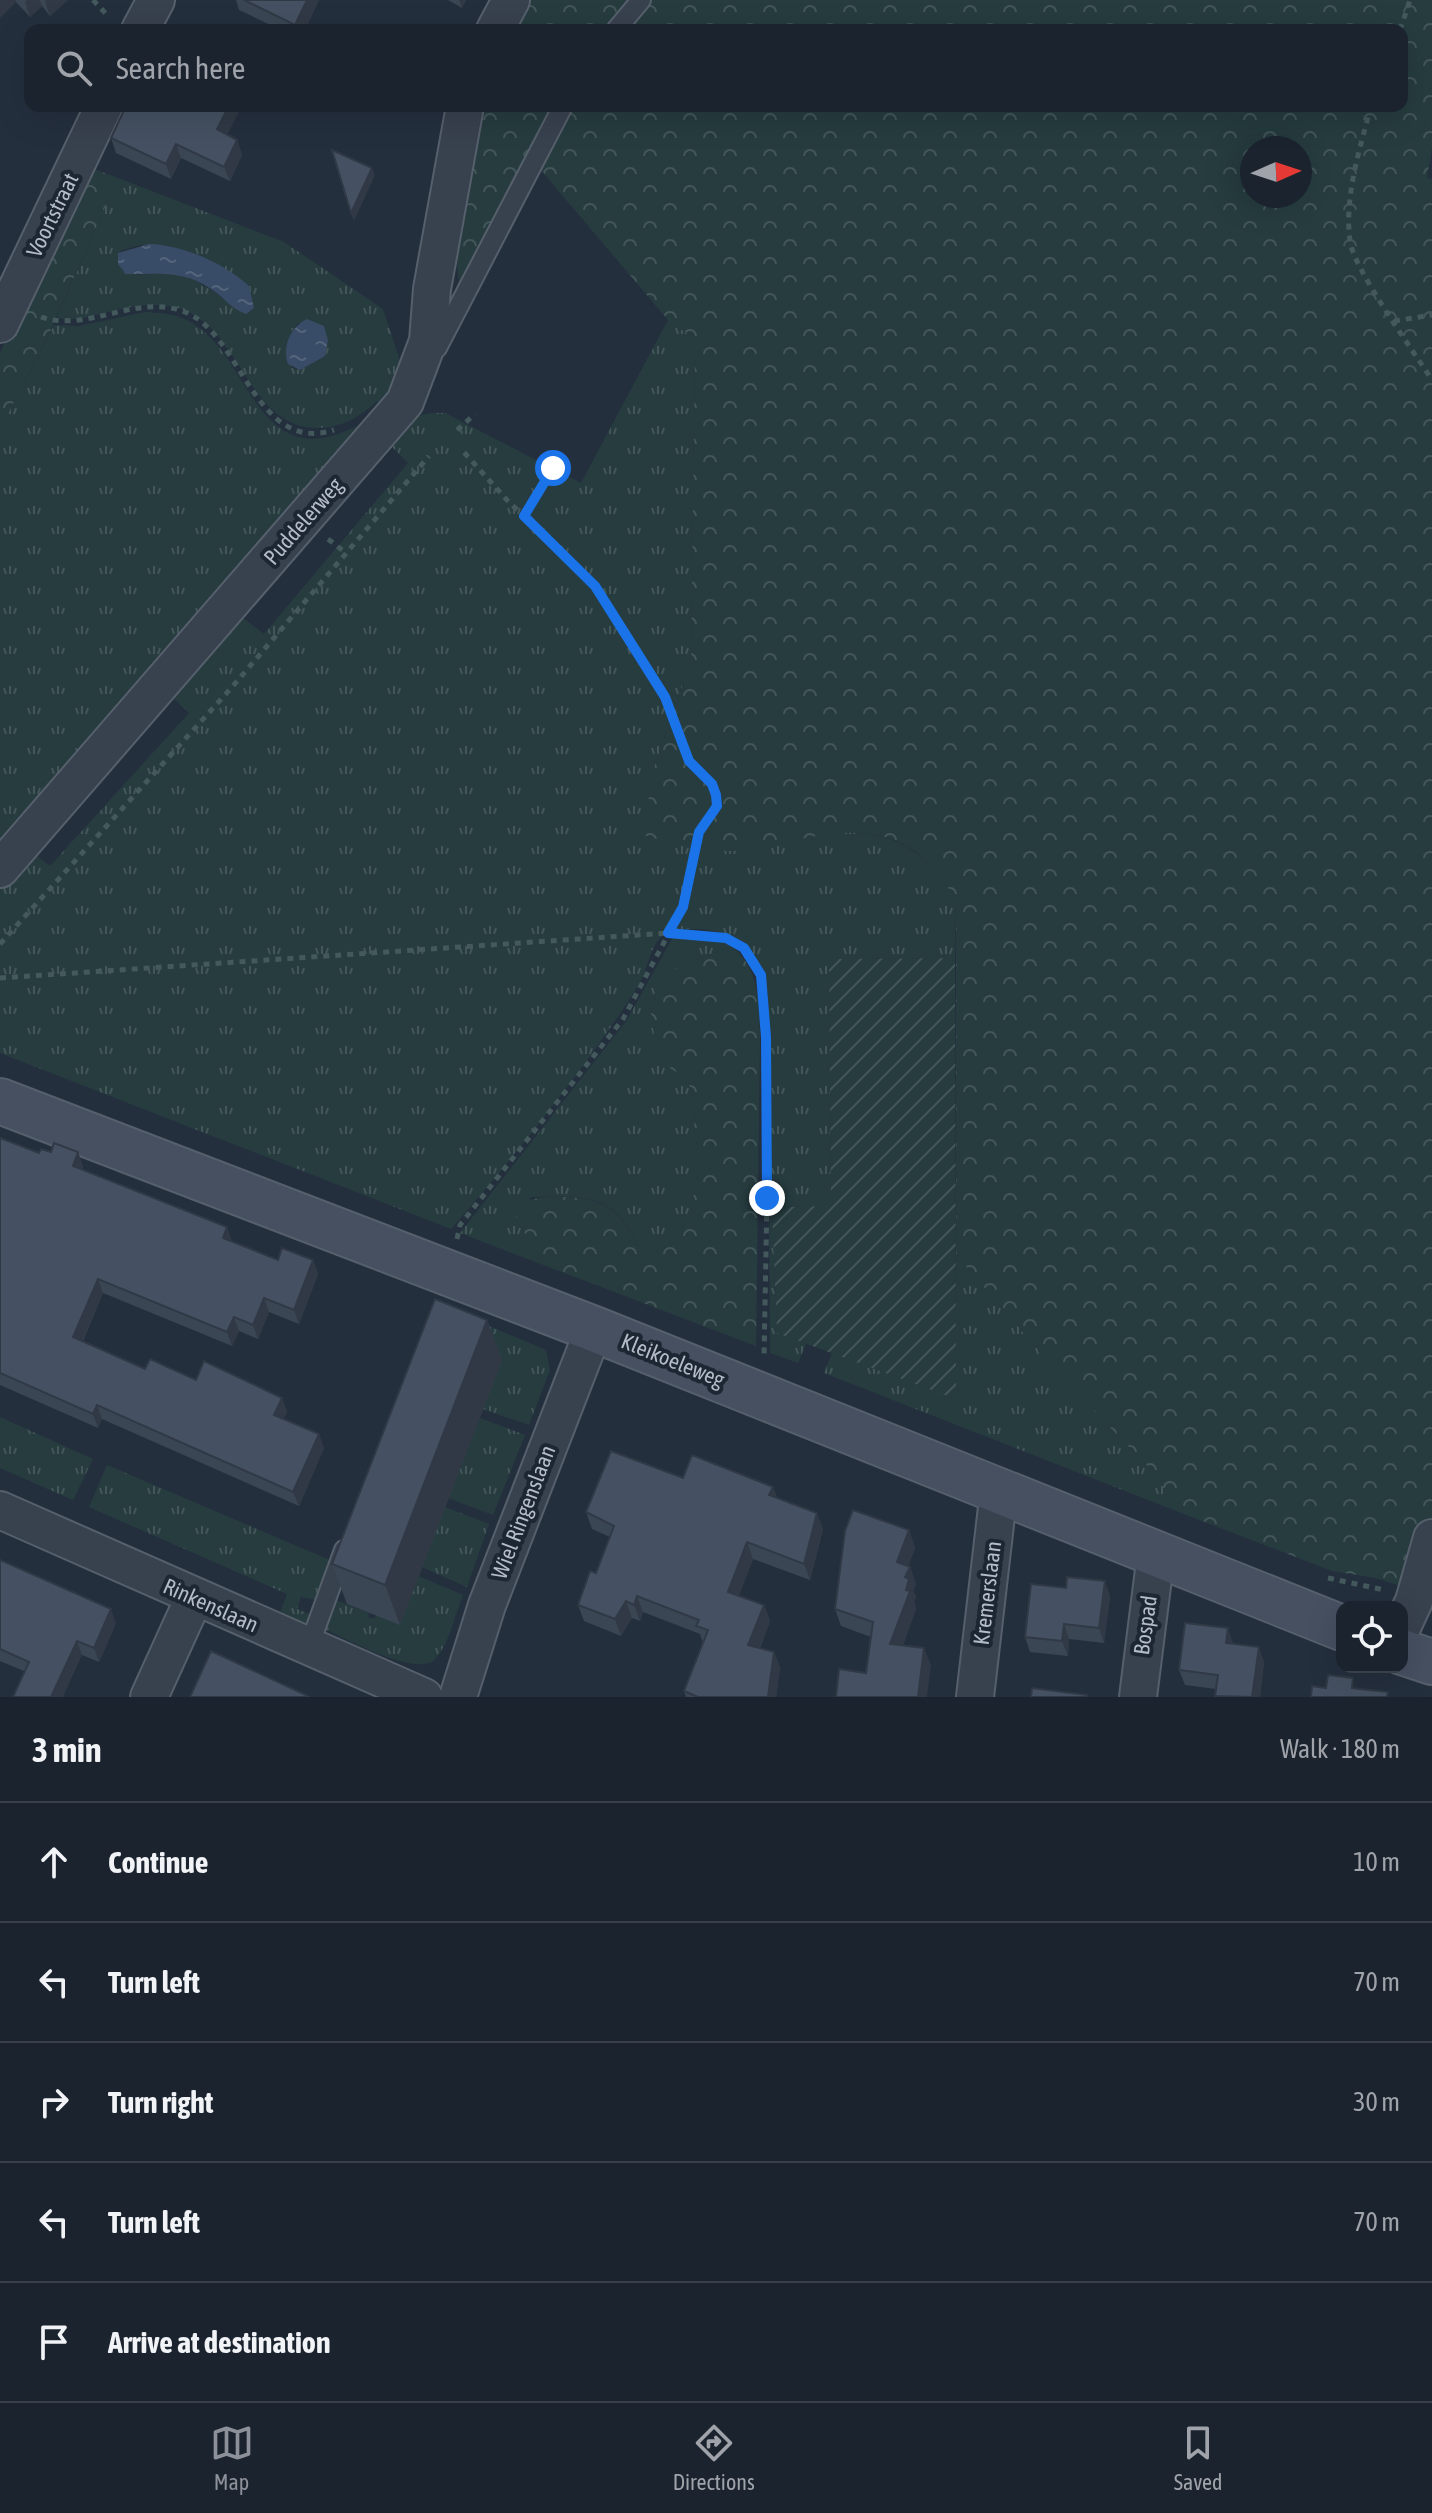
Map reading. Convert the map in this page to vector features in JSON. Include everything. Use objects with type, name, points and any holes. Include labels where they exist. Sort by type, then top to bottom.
[{"type":"street","points":[[143,24],[156,0]]},
{"type":"street","points":[[498,24],[511,0]]},
{"type":"street","name":"Voortstraat","points":[[4,315],[101,112]]},
{"type":"street","name":"Puddelerweg","points":[[0,869],[405,402],[428,341],[432,289],[464,112]]},
{"type":"street","name":"Kleikoeleweg","points":[[0,1101],[448,1267],[594,1329],[1336,1626]]},
{"type":"street","name":"Wiel Ringenslaan","points":[[458,1697],[487,1605],[594,1329]]},
{"type":"street","name":"Kremerslaan","points":[[975,1697],[999,1490]]},
{"type":"street","name":"Rinkenslaan","points":[[0,1510],[308,1649],[424,1697]]},
{"type":"street","points":[[1408,1614],[1432,1538]]},
{"type":"street","name":"Bospad","points":[[1138,1697],[1156,1554]]},
{"type":"street","points":[[149,1697],[194,1598]]},
{"type":"street","points":[[1408,1654],[1432,1662]]},
{"type":"lane","points":[[621,24],[641,0]]},
{"type":"lane","points":[[405,402],[417,386],[560,112]]},
{"type":"lane","points":[[308,1649],[350,1533]]},
{"type":"path","points":[[1402,24],[1410,0]]},
{"type":"path","points":[[1370,112],[1352,190],[1350,243],[1432,380]]},
{"type":"path","points":[[4,315],[67,324],[135,308],[185,312],[221,343],[265,409],[282,422],[302,430],[325,433],[345,426]]},
{"type":"path","points":[[1394,321],[1432,315]]},
{"type":"path","points":[[457,430],[475,414]]},
{"type":"path","points":[[448,1267],[460,1225],[623,1019],[683,907],[699,832],[717,806],[712,784],[689,761],[665,697],[595,586],[461,449]]},
{"type":"path","points":[[524,516],[553,468],[553,452]]},
{"type":"path","points":[[0,944],[233,686],[429,456]]},
{"type":"path","points":[[0,978],[668,933],[726,938],[744,948],[761,975],[766,1037],[764,1359]]},
{"type":"green space","points":[[523,0],[1432,0],[1432,147],[1427,178],[1432,179],[1432,1517],[1407,1588],[1376,1578],[1332,1571],[1171,1509],[1160,1479],[1068,1384],[956,1255],[956,897],[925,859],[901,843],[860,833],[818,836],[742,851],[686,846],[646,836],[650,779],[691,661],[695,339],[668,320],[529,156],[459,283],[455,243],[480,112],[1408,112],[1408,24],[510,24]]},
{"type":"green space","points":[[86,166],[118,178],[49,334],[0,429],[0,353]]},
{"type":"green space","points":[[118,178],[284,242],[383,309],[403,370],[383,403],[377,401],[342,424],[317,428],[294,424],[275,412],[260,396],[220,338],[204,322],[184,310],[148,305],[81,318],[57,317]],"holes":[[[140,245],[184,253],[224,269],[249,286],[254,308],[249,312],[240,308],[188,278],[171,274],[135,274],[123,270],[120,251]],[[298,323],[324,326],[328,340],[325,356],[300,370],[292,368],[291,333]]]},
{"type":"green space","points":[[145,312],[177,316],[207,334],[260,408],[279,427],[302,438],[334,435],[375,416],[0,849],[0,429],[54,325],[79,326]]},
{"type":"green space","points":[[668,320],[695,339],[691,661],[650,779],[752,849],[794,838],[837,832],[880,836],[924,859],[956,897],[955,958],[829,959],[831,1207],[772,1206],[777,1332],[806,1344],[798,1363],[770,1353],[768,993],[759,965],[752,955],[734,939],[722,934],[685,929],[672,931],[660,938],[622,1012],[533,1131],[451,1229],[0,1053],[0,887],[32,852],[50,866],[189,713],[172,697],[240,616],[264,634],[408,463],[387,442],[413,419],[445,413],[581,483]]},
{"type":"green space","points":[[673,937],[713,938],[731,946],[673,970],[659,981],[651,1013],[695,1100],[694,1130],[699,1158],[691,1214],[676,1242],[654,1252],[637,1245],[628,1227],[607,1206],[566,1197],[531,1197],[516,1220],[526,1235],[533,1261],[460,1233],[627,1020]]},
{"type":"green space","points":[[731,946],[741,955],[753,976],[759,1012],[756,1346],[533,1261],[526,1235],[516,1220],[517,1206],[532,1199],[573,1197],[607,1206],[623,1221],[637,1245],[654,1252],[675,1242],[691,1214],[699,1158],[694,1130],[695,1100],[687,1079],[670,1068],[654,1034],[651,1013],[659,981],[673,970]]},
{"type":"green space","points":[[955,958],[956,1399],[777,1333],[772,1207],[831,1206],[829,959]]},
{"type":"green space","points":[[956,1255],[1068,1384],[1160,1479],[1171,1509],[824,1373],[832,1353],[956,1398]]},
{"type":"green space","points":[[446,1308],[546,1350],[550,1370],[529,1425],[483,1409],[501,1360]]},
{"type":"green space","points":[[0,1417],[93,1459],[73,1500],[0,1468]]},
{"type":"green space","points":[[480,1418],[525,1435],[493,1515],[448,1498]]},
{"type":"green space","points":[[107,1465],[332,1561],[316,1600],[301,1597],[297,1609],[312,1615],[309,1622],[298,1628],[278,1618],[287,1594],[89,1507]]},
{"type":"green space","points":[[445,1507],[489,1524],[467,1587],[422,1567]]},
{"type":"green space","points":[[418,1576],[463,1595],[445,1644],[436,1658],[427,1663],[398,1661],[322,1628],[333,1599],[369,1613],[368,1617],[374,1619],[376,1615],[400,1624]]},
{"type":"water","points":[[149,244],[189,252],[228,270],[249,286],[254,308],[246,314],[241,312],[201,283],[180,276],[126,274],[118,264],[118,253]]},
{"type":"water","points":[[307,319],[324,326],[328,340],[325,356],[300,370],[288,364],[287,344],[296,327]]},
{"type":"building","points":[[244,0],[307,0],[293,24]]},
{"type":"building","points":[[123,112],[226,112],[217,129],[237,140],[224,167],[176,144],[166,164],[111,138]]},
{"type":"building","points":[[332,150],[372,168],[351,213]]},
{"type":"building","points":[[0,1138],[39,1153],[41,1149],[51,1152],[54,1143],[78,1152],[73,1166],[227,1227],[223,1238],[278,1260],[282,1248],[313,1260],[294,1310],[264,1298],[253,1325],[234,1317],[227,1332],[98,1279],[73,1337],[145,1369],[150,1359],[196,1380],[204,1361],[282,1398],[274,1415],[319,1434],[293,1492],[97,1405],[93,1414],[0,1373]]},
{"type":"building","points":[[435,1299],[487,1320],[385,1585],[332,1564]]},
{"type":"building","points":[[611,1451],[683,1478],[692,1455],[773,1487],[769,1495],[817,1513],[804,1564],[747,1542],[728,1592],[764,1605],[748,1645],[774,1652],[768,1697],[698,1697],[684,1691],[708,1630],[696,1626],[699,1620],[637,1596],[634,1605],[626,1601],[615,1619],[578,1605],[590,1571],[596,1573],[614,1526],[586,1512]]},
{"type":"building","points":[[853,1510],[909,1530],[897,1562],[910,1567],[905,1577],[909,1579],[906,1590],[910,1591],[890,1644],[924,1648],[918,1697],[836,1697],[839,1669],[866,1673],[873,1622],[835,1609],[845,1531]]},
{"type":"building","points":[[0,1560],[111,1609],[94,1648],[77,1641],[51,1697],[13,1697],[29,1662],[0,1649]]},
{"type":"building","points":[[1067,1577],[1105,1581],[1099,1628],[1064,1624],[1062,1641],[1025,1637],[1031,1584],[1066,1588]]},
{"type":"building","points":[[1185,1623],[1228,1628],[1226,1643],[1259,1647],[1252,1697],[1215,1696],[1218,1675],[1179,1670]]},
{"type":"building","points":[[211,1651],[310,1697],[190,1697]]},
{"type":"building","points":[[1328,1675],[1353,1678],[1352,1688],[1388,1692],[1387,1697],[1311,1697],[1312,1686],[1326,1688]]},
{"type":"building","points":[[1032,1688],[1087,1695],[1031,1697]]},
{"type":"route","points":[[553,468],[524,516],[595,586],[665,697],[689,761],[712,784],[716,795],[717,806],[699,832],[683,907],[668,933],[713,934],[726,938],[744,948],[761,975],[766,1037],[767,1198]]}]
